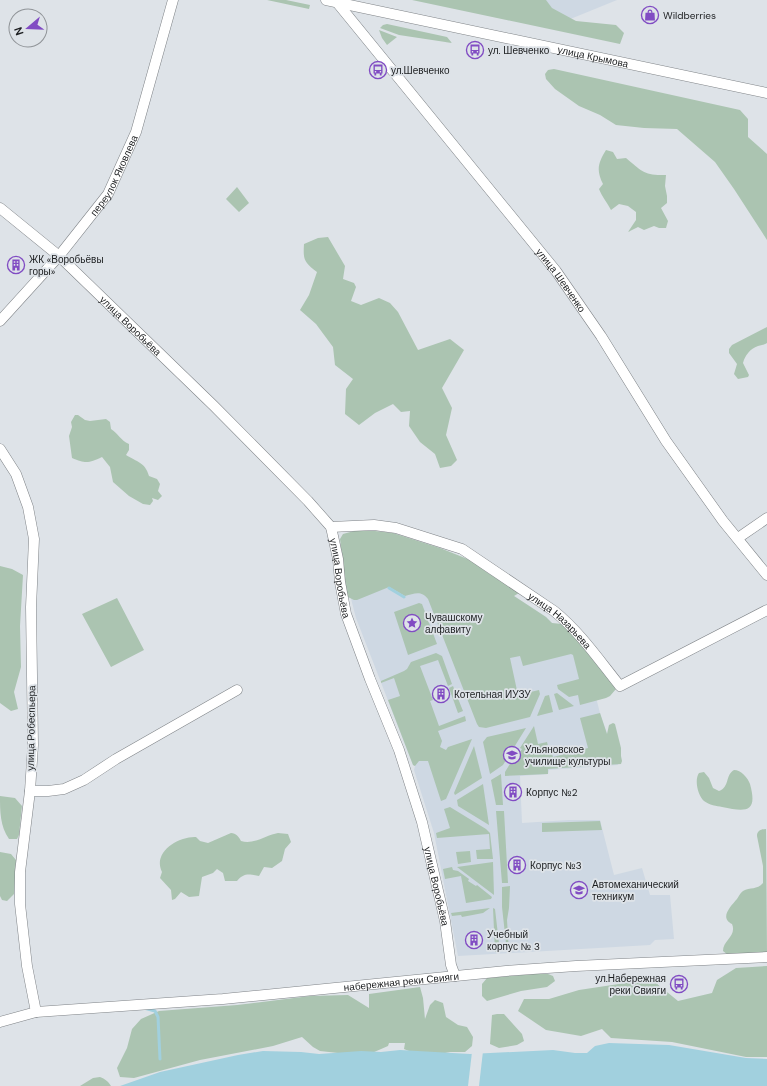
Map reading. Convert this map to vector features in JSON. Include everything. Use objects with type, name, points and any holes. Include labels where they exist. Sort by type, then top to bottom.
[{"type":"street","name":"переулок Яковлева","points":[[0,321],[59,256],[108,194],[136,132],[173,0]]},
{"type":"street","name":"улица Крымова","points":[[326,0],[767,93]]},
{"type":"street","name":"улица Шевченко","points":[[336,1],[556,271],[601,336],[666,441],[723,521],[767,575]]},
{"type":"street","name":"улица Воробьёва","points":[[0,208],[59,256],[214,406],[308,501],[331,527],[338,559],[340,582],[346,614],[370,679],[399,750],[422,822],[445,921],[454,976]]},
{"type":"street","name":"улица Робеспьера","points":[[0,449],[16,474],[28,507],[34,539],[31,608],[33,745],[30,791],[20,872],[20,904],[27,966],[36,1012]]},
{"type":"street","points":[[738,538],[767,518]]},
{"type":"street","name":"улица Назарьева","points":[[331,527],[374,525],[396,528],[468,552],[566,620],[576,630],[620,686],[767,610]]},
{"type":"street","points":[[30,791],[64,789],[84,780],[116,759],[237,690]]},
{"type":"street","name":"набережная реки Свияги","points":[[0,1022],[36,1012],[223,1000],[454,976],[576,966],[767,956]]},
{"type":"shaded area","points":[[487,0],[617,0],[563,22]]},
{"type":"shaded area","name":"Ульяновское училище культуры","points":[[355,535],[511,594],[546,617],[585,655],[600,713],[618,765],[549,770],[548,774],[520,776],[522,823],[600,820],[614,875],[642,868],[650,895],[670,895],[674,939],[655,940],[650,945],[458,956],[434,833],[414,770],[415,766],[413,765],[356,618],[349,591]]},
{"type":"green space","points":[[267,0],[286,0],[310,5],[309,9]]},
{"type":"green space","points":[[412,0],[546,0],[552,8],[576,21],[616,25],[624,33],[620,44]]},
{"type":"green space","points":[[387,24],[447,37],[452,43],[399,35],[380,28]]},
{"type":"green space","points":[[379,30],[397,37],[387,45]]},
{"type":"green space","points":[[554,69],[740,110],[748,119],[748,137],[767,154],[767,240],[715,162],[677,129],[616,125],[600,115],[579,106],[555,89],[546,79],[545,74],[548,70]]},
{"type":"green space","points":[[606,150],[613,152],[617,159],[626,158],[644,172],[653,175],[666,175],[665,186],[667,203],[661,208],[668,221],[666,228],[654,226],[644,230],[638,227],[628,232],[636,220],[636,212],[628,206],[619,204],[611,210],[599,189],[603,184],[599,175],[599,167]]},
{"type":"green space","points":[[237,187],[249,203],[239,212],[226,199]]},
{"type":"green space","points":[[328,237],[345,266],[343,279],[354,283],[356,287],[351,301],[361,305],[379,298],[390,303],[398,312],[418,350],[450,339],[464,350],[442,388],[452,408],[446,435],[457,460],[451,466],[440,468],[435,454],[420,442],[409,426],[410,411],[401,412],[393,404],[375,413],[359,425],[345,414],[346,389],[353,379],[335,365],[333,347],[316,324],[300,310],[309,295],[317,272],[309,266],[305,260],[304,244],[318,238]]},
{"type":"green space","points":[[767,327],[767,343],[755,347],[748,353],[743,363],[749,375],[748,377],[738,379],[734,374],[737,364],[729,353],[729,349],[732,345]]},
{"type":"green space","points":[[75,415],[90,421],[106,419],[110,422],[111,429],[129,444],[129,450],[126,455],[143,465],[149,476],[157,479],[160,484],[158,491],[162,496],[158,500],[152,498],[153,501],[150,505],[143,504],[129,496],[113,482],[110,467],[102,457],[94,461],[87,462],[72,458],[69,436],[72,427],[71,422]]},
{"type":"green space","points":[[354,531],[393,533],[440,548],[470,560],[488,573],[510,584],[519,593],[514,596],[546,617],[552,623],[562,624],[573,632],[616,689],[606,698],[580,705],[578,695],[569,697],[558,689],[557,685],[579,679],[573,655],[571,654],[523,666],[520,656],[510,658],[518,695],[539,690],[540,694],[530,717],[486,728],[479,727],[428,599],[423,594],[417,593],[405,596],[389,587],[357,600],[348,597],[340,539],[343,534]]},
{"type":"green space","points":[[0,566],[12,569],[23,575],[20,626],[21,667],[14,692],[18,709],[11,711],[0,703]]},
{"type":"green space","points":[[117,598],[144,650],[111,667],[82,614]]},
{"type":"green space","points":[[419,603],[422,604],[437,644],[408,655],[394,612]]},
{"type":"green space","points":[[436,653],[442,656],[452,684],[448,686],[438,660],[420,666],[433,700],[430,701],[439,726],[465,716],[466,721],[438,731],[442,741],[440,747],[446,750],[448,747],[472,739],[446,799],[441,801],[428,761],[419,761],[415,766],[413,765],[388,700],[400,696],[394,678],[381,683],[381,681],[407,669],[411,662]]},
{"type":"green space","points":[[453,686],[463,711],[458,713],[449,688]]},
{"type":"green space","points":[[557,693],[574,706],[559,710],[554,694]]},
{"type":"green space","points":[[549,695],[553,712],[537,716],[545,696]]},
{"type":"green space","points":[[600,713],[607,734],[609,725],[613,723],[615,724],[621,748],[621,764],[548,769],[548,774],[505,776],[505,772],[516,754],[518,755],[522,749],[520,748],[534,726],[538,744],[547,742],[548,746],[550,746],[553,757],[588,748],[580,718]]},
{"type":"green space","points":[[526,728],[503,765],[490,774],[483,742],[487,737]]},
{"type":"green space","points":[[474,746],[482,778],[455,795],[454,793]]},
{"type":"green space","points":[[734,770],[742,773],[750,784],[752,801],[748,808],[744,810],[730,809],[713,805],[702,799],[697,788],[699,773],[704,772],[709,778],[713,788],[719,791],[725,787],[729,775]]},
{"type":"green space","points":[[501,774],[503,805],[496,805],[491,780]]},
{"type":"green space","points":[[483,784],[489,825],[458,806],[457,800]]},
{"type":"green space","points":[[0,796],[15,798],[22,806],[19,835],[17,839],[9,839],[2,824],[0,813]]},
{"type":"green space","points":[[450,807],[490,833],[493,859],[477,859],[476,850],[490,849],[489,834],[437,838],[436,833],[450,828],[444,809]]},
{"type":"green space","points":[[496,811],[504,811],[508,883],[502,883]]},
{"type":"green space","points":[[600,821],[602,830],[542,832],[542,823]]},
{"type":"green space","points":[[762,829],[766,829],[767,954],[728,955],[723,951],[725,944],[733,932],[733,928],[732,924],[726,919],[726,915],[729,908],[742,892],[758,887],[763,883],[763,866],[757,836]]},
{"type":"green space","points":[[231,833],[237,836],[241,841],[246,842],[255,841],[278,833],[288,834],[291,842],[285,849],[282,861],[272,868],[264,867],[259,876],[246,875],[237,881],[225,881],[223,873],[217,869],[213,873],[202,877],[199,896],[189,897],[181,892],[175,899],[172,900],[171,890],[160,878],[162,872],[160,865],[161,858],[164,852],[175,842],[189,837],[196,837],[200,841],[208,843]]},
{"type":"green space","points":[[470,851],[471,862],[458,864],[456,852]]},
{"type":"green space","points":[[0,852],[11,854],[16,860],[14,894],[7,901],[2,900],[0,896]]},
{"type":"green space","points":[[493,862],[494,895],[457,867]]},
{"type":"green space","points":[[452,867],[453,870],[458,871],[469,879],[468,881],[476,886],[477,885],[492,897],[491,899],[466,903],[461,876],[445,879],[443,869]]},
{"type":"green space","points":[[510,886],[507,920],[509,952],[507,952],[502,907],[502,887]]},
{"type":"green space","points":[[490,908],[483,913],[462,917],[461,915],[452,916],[451,913]]},
{"type":"green space","points":[[493,908],[495,909],[500,952],[495,952]]},
{"type":"green space","points":[[767,966],[767,1057],[746,1057],[672,1042],[611,1038],[602,1029],[581,1036],[546,1030],[518,1011],[524,999],[549,999],[579,990],[632,982],[656,983],[678,1001],[712,993],[717,980],[736,968]]},
{"type":"green space","points":[[548,974],[553,976],[555,981],[547,987],[521,991],[487,1001],[482,996],[482,984],[487,978]]},
{"type":"green space","points":[[420,987],[423,998],[425,1019],[430,1005],[435,1000],[443,1003],[446,1017],[458,1025],[467,1027],[473,1037],[472,1046],[465,1052],[450,1052],[430,1056],[419,1055],[404,1049],[405,1043],[389,1043],[388,1046],[365,1056],[320,1051],[302,1037],[273,1046],[200,1060],[134,1078],[120,1077],[117,1068],[127,1048],[132,1029],[141,1019],[159,1011],[237,1005],[310,996],[348,995],[369,1008],[369,994]]},
{"type":"green space","points":[[504,1014],[522,1034],[524,1041],[517,1045],[499,1048],[490,1044],[492,1015]]},
{"type":"green space","points":[[100,1077],[106,1080],[111,1086],[80,1086],[93,1078]]},
{"type":"water","points":[[609,1043],[669,1045],[746,1058],[767,1059],[767,1086],[120,1086],[160,1072],[263,1051],[319,1054],[400,1050],[470,1054],[553,1050],[587,1053],[595,1046]]},
{"type":"pier","points":[[483,1051],[479,1086],[468,1086],[472,1052]]},
{"type":"waterway","points":[[389,588],[404,597]]},
{"type":"waterway","points":[[144,1008],[155,1011],[158,1017],[160,1059]]},
{"type":"place","name":"Wildberries","points":[[650,15]]},
{"type":"place","name":"ул. Шевченко","points":[[475,50]]},
{"type":"place","name":"ул.Шевченко","points":[[378,70]]},
{"type":"place","name":"ЖК «Воробьёвы горы»","points":[[16,265]]},
{"type":"place","name":"Чувашскому алфавиту","points":[[412,623]]},
{"type":"place","name":"Котельная ИУЗУ","points":[[441,694]]},
{"type":"place","name":"Ульяновское училище культуры","points":[[512,755]]},
{"type":"place","name":"Корпус №2","points":[[513,792]]},
{"type":"place","name":"Корпус №3","points":[[517,865]]},
{"type":"place","name":"Автомеханический техникум","points":[[579,890]]},
{"type":"place","name":"Учебный корпус № 3","points":[[474,940]]},
{"type":"place","name":"ул.Набережная реки Свияги","points":[[679,984]]}]
